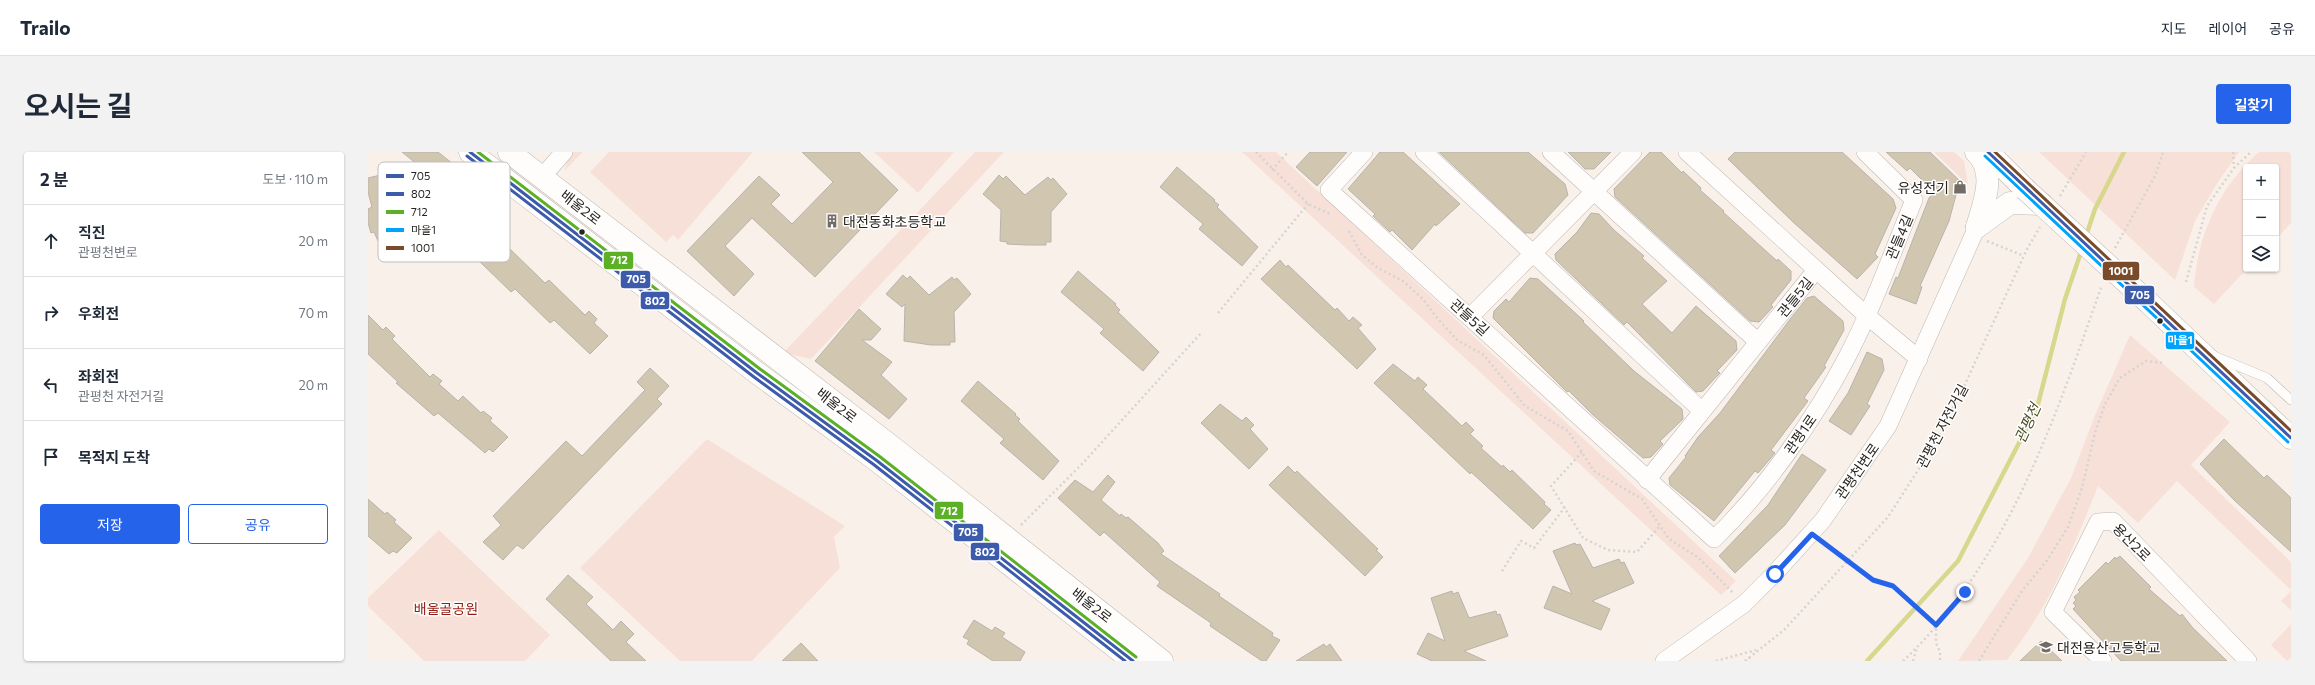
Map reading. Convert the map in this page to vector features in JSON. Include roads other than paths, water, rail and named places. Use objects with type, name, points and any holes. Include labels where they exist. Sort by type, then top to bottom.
[{"type":"main road","name":"배울2로","points":[[470,152],[483,162]]},
{"type":"main road","name":"배울2로","points":[[509,152],[896,450],[1162,661]]},
{"type":"main road","points":[[1975,232],[1986,197],[1988,176],[1976,152]]},
{"type":"main road","points":[[1988,152],[2038,203],[2149,303],[2291,438]]},
{"type":"main road","name":"배울2로","points":[[510,183],[757,373],[876,460],[1133,661]]},
{"type":"main road","points":[[1975,232],[2010,203],[2038,203]]},
{"type":"street","points":[[542,177],[564,152]]},
{"type":"street","name":"관들5길","points":[[1364,152],[1329,190],[1647,480],[1714,539]]},
{"type":"street","points":[[1424,152],[1532,255],[1702,411]]},
{"type":"street","points":[[1551,152],[1758,342]]},
{"type":"street","points":[[1470,317],[1633,152]]},
{"type":"street","points":[[1687,152],[1866,315],[1919,358]]},
{"type":"street","name":"관들4길","points":[[1865,152],[1914,200],[1866,315]]},
{"type":"street","name":"관평천변로","points":[[1664,661],[1744,604],[1812,534],[1888,426],[1975,232]]},
{"type":"street","name":"관들5길","points":[[1647,480],[1816,270]]},
{"type":"street","name":"관평1로","points":[[1714,539],[1730,524],[1779,463],[1824,399],[1847,357],[1866,315]]},
{"type":"street","name":"용산2로","points":[[2103,661],[2053,612],[2098,522],[2113,520],[2248,661]]},
{"type":"lane","points":[[2198,349],[2267,378],[2291,400]]},
{"type":"waterway","name":"관평천","points":[[2086,236],[2095,209],[2124,152]]},
{"type":"waterway","name":"관평천","points":[[1867,661],[1958,561],[2037,408],[2065,299],[2082,249]]},
{"type":"place","name":"유성전기","points":[[1960,187]]},
{"type":"place","name":"대전동화초등학교","points":[[832,221]]},
{"type":"place","name":"대전용산고등학교","points":[[2046,647]]},
{"type":"park label","name":"배울골공원","points":[[446,608]]}]
